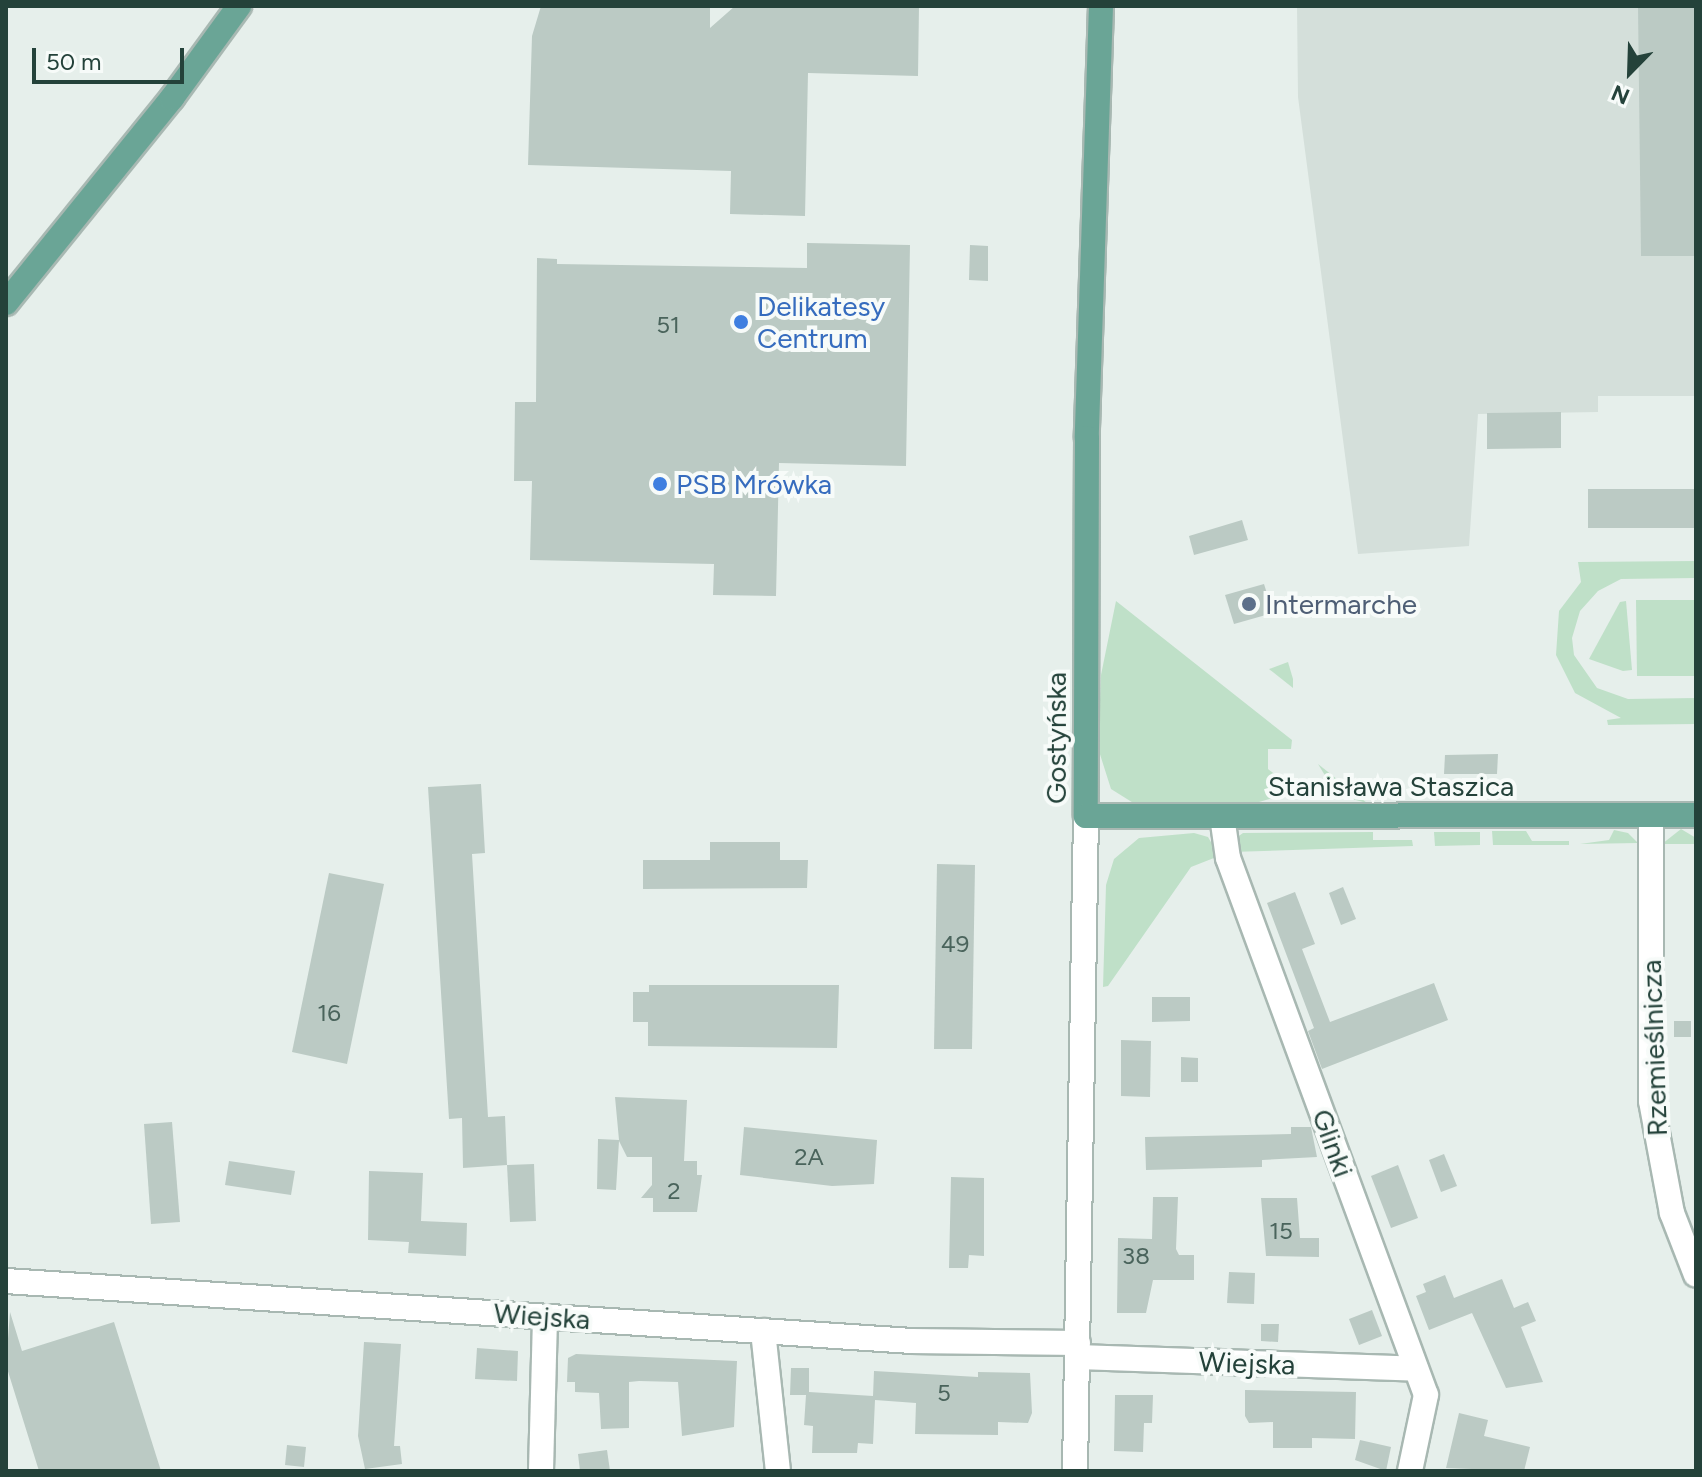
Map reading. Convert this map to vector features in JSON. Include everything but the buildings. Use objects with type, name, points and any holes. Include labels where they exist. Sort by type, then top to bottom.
[{"type":"main road","points":[[6,303],[154,121],[239,6]]},
{"type":"main road","name":"Gostyńska","points":[[1086,816],[1087,438],[1101,6]]},
{"type":"main road","name":"Stanisława Staszica","points":[[1086,816],[1696,815]]},
{"type":"street","name":"Rzemieślnicza","points":[[1651,815],[1651,1101],[1672,1213],[1696,1275]]},
{"type":"street","name":"Gostyńska","points":[[1075,1471],[1086,816]]},
{"type":"street","name":"Glinki","points":[[1222,816],[1228,858],[1427,1401],[1410,1471]]},
{"type":"street","name":"Wiejska","points":[[6,1281],[763,1331],[1416,1369]]},
{"type":"street","points":[[541,1471],[545,1317]]},
{"type":"street","points":[[763,1331],[778,1471]]},
{"type":"shaded area","points":[[1297,6],[1696,6],[1696,396],[1598,396],[1598,412],[1478,414],[1469,546],[1358,554],[1298,97]]},
{"type":"green space","points":[[1696,561],[1696,578],[1621,579],[1598,591],[1580,611],[1572,638],[1574,655],[1597,688],[1628,699],[1696,698],[1696,724],[1608,725],[1607,720],[1621,718],[1575,693],[1556,655],[1559,611],[1581,582],[1578,562]]},
{"type":"green space","points":[[1636,600],[1696,600],[1696,676],[1637,676]]},
{"type":"green space","points":[[1116,601],[1292,740],[1291,749],[1268,749],[1268,769],[1282,780],[1276,797],[1252,804],[1135,804],[1111,789],[1098,748],[1101,675]]},
{"type":"green space","points":[[1626,601],[1632,670],[1623,671],[1589,659],[1620,602]]},
{"type":"green space","points":[[1288,662],[1293,679],[1293,688],[1269,669]]},
{"type":"green space","points":[[1318,764],[1367,803],[1337,795]]},
{"type":"green space","points":[[1681,829],[1696,838],[1696,844],[1662,844]]},
{"type":"green space","points":[[1614,830],[1628,833],[1638,843],[1580,844],[1609,840]]},
{"type":"green space","points":[[1492,831],[1526,831],[1532,841],[1569,841],[1569,845],[1493,845]]},
{"type":"green space","points":[[1373,832],[1373,840],[1412,840],[1413,846],[1231,852],[1233,840],[1243,833]]},
{"type":"green space","points":[[1434,832],[1480,832],[1480,845],[1435,846]]},
{"type":"green space","points":[[1194,833],[1208,837],[1219,856],[1191,867],[1108,986],[1103,987],[1106,885],[1114,859],[1139,838]]},
{"type":"place","name":"Delikatesy Centrum","points":[[741,322]]},
{"type":"place","name":"PSB Mrówka","points":[[660,484]]},
{"type":"place","name":"Intermarche","points":[[1249,604]]}]
